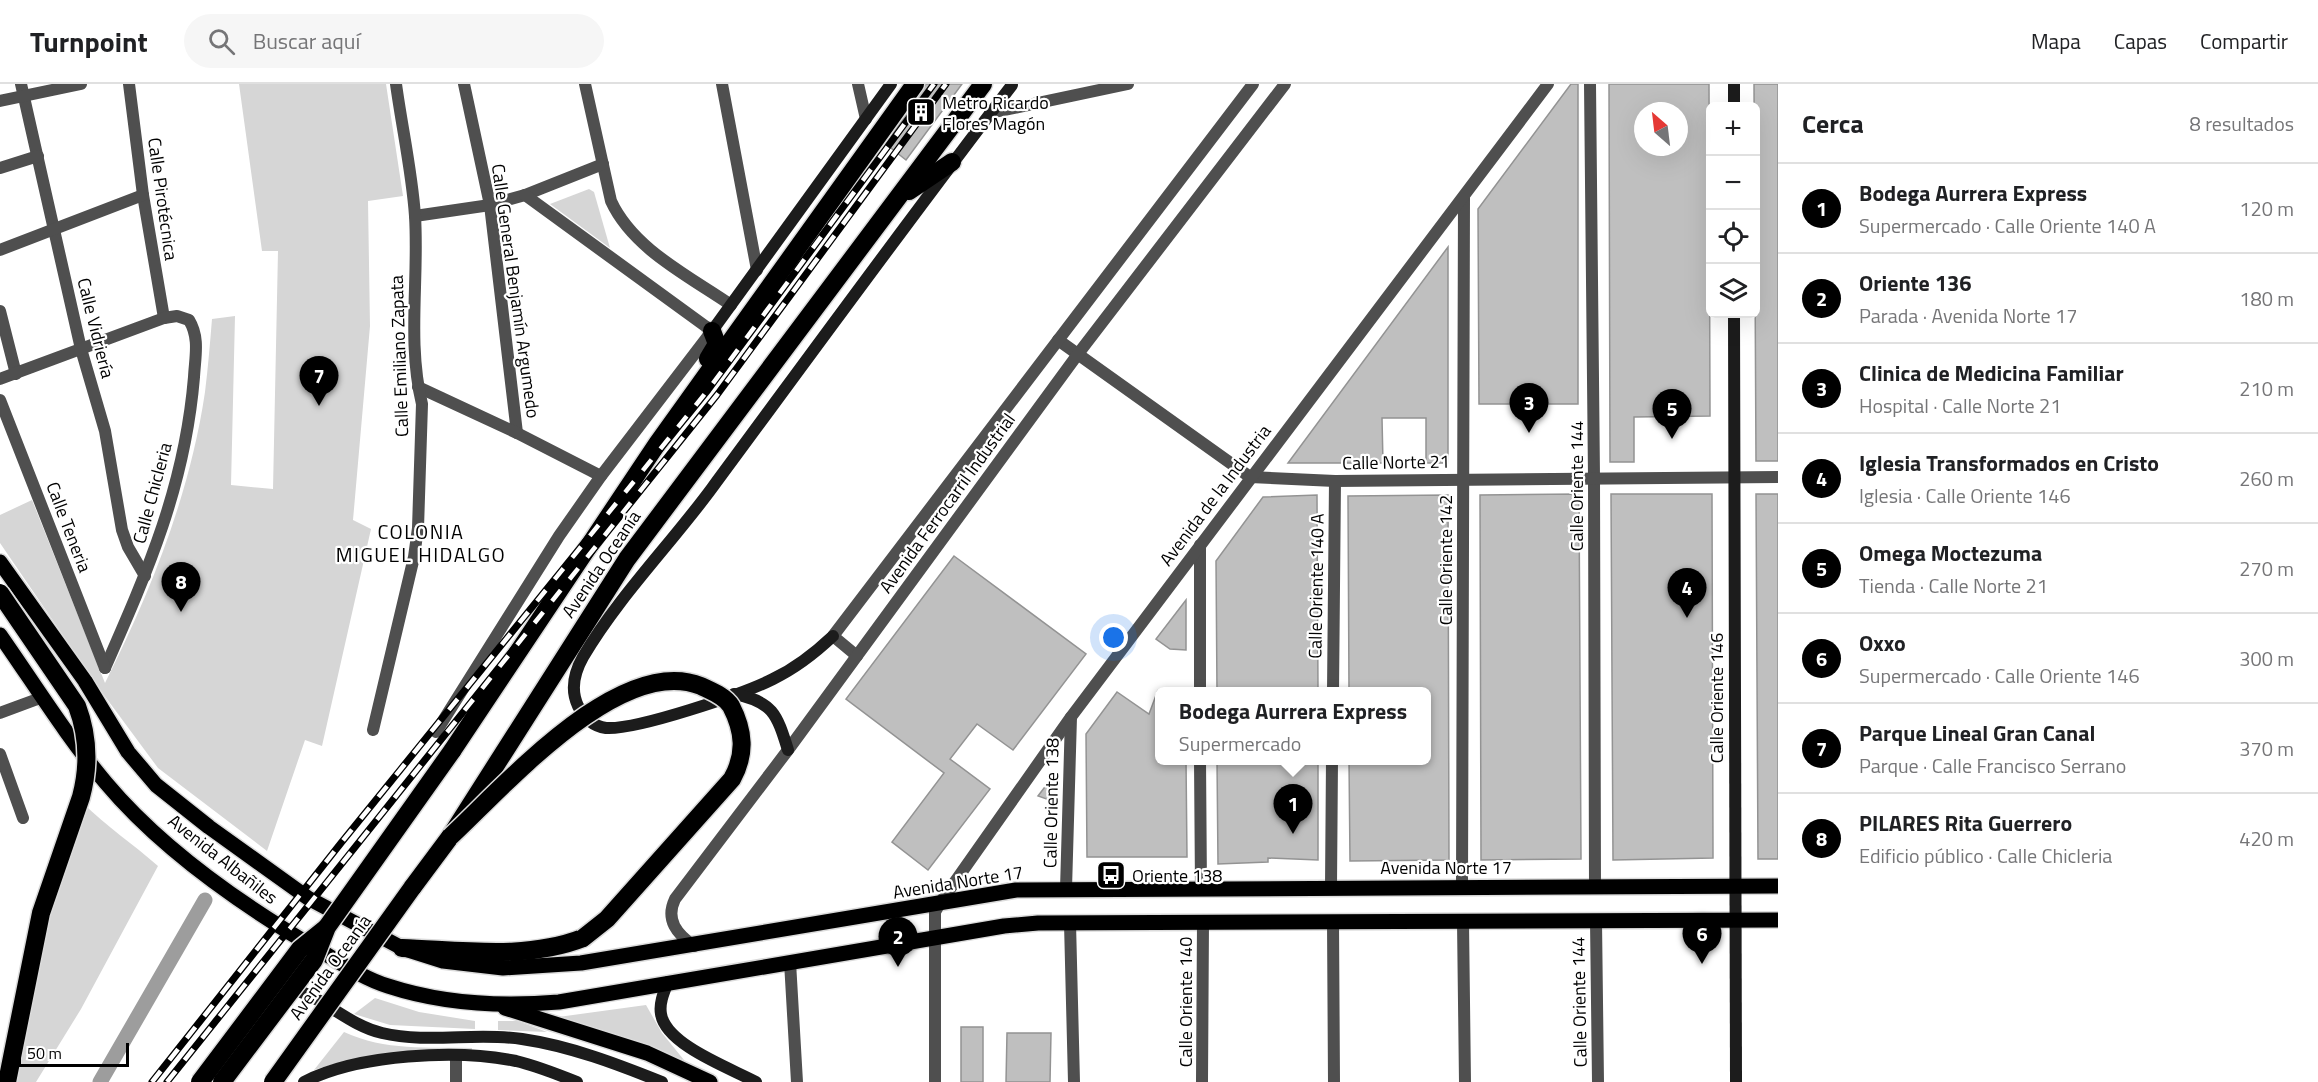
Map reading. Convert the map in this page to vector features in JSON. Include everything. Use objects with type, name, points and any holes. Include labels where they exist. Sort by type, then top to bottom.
[{"type":"highway","name":"Avenida Oceanía","points":[[327,927],[452,750],[657,444],[915,84]]},
{"type":"highway","name":"Avenida Oceanía","points":[[273,1082],[450,837],[627,559],[983,84]]},
{"type":"highway","points":[[898,198],[952,162]]},
{"type":"highway","points":[[657,444],[678,404],[717,344],[712,332]]},
{"type":"highway","points":[[0,593],[76,706],[83,722],[86,755],[86,778],[81,797],[41,913],[7,1082]]},
{"type":"highway","points":[[402,948],[510,951],[563,946],[583,938],[607,919],[732,779],[741,764],[743,741],[739,721],[729,702],[695,684],[660,682],[591,710],[552,740],[450,837]]},
{"type":"highway","points":[[200,1082],[300,949],[327,927]]},
{"type":"highway","points":[[222,1082],[314,960],[327,927]]},
{"type":"main road","points":[[712,332],[891,84]]},
{"type":"main road","points":[[1734,84],[1734,102]]},
{"type":"main road","points":[[833,636],[798,665],[772,680],[633,725],[605,728],[586,720],[577,703],[572,682],[583,657],[638,580],[704,499],[952,162],[1012,85]]},
{"type":"main road","name":"Calle Oriente 146","points":[[1734,318],[1736,1082]]},
{"type":"main road","name":"Avenida Albañiles","points":[[0,562],[85,681],[128,752],[156,785],[282,880],[354,924],[402,948]]},
{"type":"main road","name":"Avenida Albañiles","points":[[0,635],[107,785],[166,842],[264,915],[359,974],[386,986],[456,1001],[497,1005]]},
{"type":"main road","points":[[733,694],[757,698],[771,708],[788,750]]},
{"type":"main road","name":"Avenida Norte 17","points":[[402,948],[449,962],[524,968],[581,963],[694,946],[1016,890],[1778,886]]},
{"type":"main road","points":[[497,1005],[559,1002],[1004,926],[1070,922],[1778,920]]},
{"type":"main road","points":[[668,982],[660,1009],[663,1022],[672,1035],[756,1082]]},
{"type":"main road","points":[[191,1082],[250,1000],[263,992],[285,988],[300,991],[355,1024],[383,1034],[406,1037],[522,1039],[586,1054],[662,1082]]},
{"type":"main road","points":[[497,1005],[647,1053],[710,1082]]},
{"type":"main road","points":[[304,1082],[360,1062],[456,1056],[514,1061],[544,1068],[577,1082]]},
{"type":"street","points":[[0,101],[22,90],[81,84]]},
{"type":"street","name":"Calle Pirotécnica","points":[[129,84],[143,195],[164,318]]},
{"type":"street","name":"Calle Emiliano Zapata","points":[[372,730],[414,557],[418,528],[422,404],[418,387],[413,303],[415,216],[396,84]]},
{"type":"street","name":"Calle General Benjamín Argumedo","points":[[464,84],[490,205],[517,433]]},
{"type":"street","points":[[585,84],[611,201],[619,219],[636,239],[731,305]]},
{"type":"street","points":[[722,84],[757,270]]},
{"type":"street","points":[[858,84],[866,119]]},
{"type":"street","points":[[990,114],[1128,84]]},
{"type":"street","name":"Avenida Ferrocarril Industrial","points":[[833,636],[1253,84]]},
{"type":"street","name":"Avenida Ferrocarril Industrial","points":[[694,946],[673,926],[672,905],[1078,354],[1285,84]]},
{"type":"street","name":"Avenida de la Industria","points":[[935,1082],[935,912],[940,903],[1071,717],[1548,84]]},
{"type":"street","name":"Calle Oriente 144","points":[[1590,84],[1595,887]]},
{"type":"street","name":"Calle Vidriería","points":[[22,90],[81,349],[105,431],[123,530],[128,547],[145,576]]},
{"type":"street","points":[[0,168],[38,156]]},
{"type":"street","points":[[415,216],[490,205],[525,195],[603,164]]},
{"type":"street","points":[[0,250],[143,195]]},
{"type":"street","points":[[436,732],[559,536],[601,476],[712,332],[525,195]]},
{"type":"street","name":"Calle Oriente 142","points":[[1462,886],[1464,198]]},
{"type":"street","points":[[0,311],[16,374]]},
{"type":"street","name":"Calle Chicleria","points":[[105,668],[145,576],[175,490],[192,403],[195,330],[189,320],[177,316],[164,318]]},
{"type":"street","points":[[0,379],[164,318]]},
{"type":"street","points":[[1058,340],[1250,477]]},
{"type":"street","points":[[418,387],[517,433],[601,476]]},
{"type":"street","name":"Calle Teneria","points":[[0,400],[105,668]]},
{"type":"street","name":"Calle Norte 21","points":[[1250,477],[1335,481],[1778,477]]},
{"type":"street","name":"Calle Oriente 140 A","points":[[1333,687],[1335,481]]},
{"type":"street","points":[[1200,545],[1200,687]]},
{"type":"street","points":[[833,636],[857,656]]},
{"type":"street","points":[[0,713],[43,697]]},
{"type":"street","name":"Calle Oriente 138","points":[[1066,889],[1071,717]]},
{"type":"street","points":[[0,754],[23,818]]},
{"type":"street","points":[[1200,765],[1201,888]]},
{"type":"street","points":[[1331,887],[1332,765]]},
{"type":"street","name":"Calle Oriente 144","points":[[1596,921],[1598,1082]]},
{"type":"street","points":[[1070,922],[1074,1082]]},
{"type":"street","name":"Calle Oriente 140","points":[[1202,1082],[1203,922]]},
{"type":"street","points":[[1333,922],[1334,1082]]},
{"type":"street","points":[[1463,922],[1465,1082]]},
{"type":"street","points":[[790,962],[797,1082]]},
{"type":"street","points":[[456,1056],[456,1082]]},
{"type":"shaded area","points":[[239,84],[386,84],[403,196],[368,201],[370,326],[353,520],[371,529],[322,746],[305,740],[267,851],[158,768],[101,691],[0,543],[0,515],[32,500],[105,683],[153,577],[190,468],[205,392],[212,319],[235,316],[231,485],[273,489],[278,251],[262,251]]},
{"type":"shaded area","points":[[589,189],[594,192],[610,248],[550,204]]},
{"type":"shaded area","points":[[83,803],[158,866],[81,1009],[36,1082],[1,1082],[23,1054],[19,994]]},
{"type":"shaded area","points":[[375,998],[419,1012],[475,1021],[475,1029],[390,1025],[354,1014]]},
{"type":"shaded area","points":[[646,1005],[662,1033],[684,1060],[615,1034],[551,1018]]},
{"type":"shaded area","points":[[498,1021],[518,1021],[547,1032],[498,1030]]},
{"type":"shaded area","points":[[344,1032],[391,1045],[423,1048],[472,1048],[472,1052],[374,1056],[314,1070]]},
{"type":"building","name":"Metro Ricardo Flores Magón","points":[[926,84],[962,84],[906,160],[886,144]]},
{"type":"building","points":[[1571,84],[1578,84],[1578,404],[1479,404],[1478,209]]},
{"type":"building","points":[[1609,84],[1709,84],[1709,102],[1706,102],[1706,318],[1710,318],[1710,416],[1634,417],[1634,462],[1610,462]]},
{"type":"building","points":[[1754,84],[1778,84],[1778,461],[1756,461],[1755,318],[1760,318],[1760,102],[1754,102]]},
{"type":"building","points":[[1448,247],[1448,463],[1426,463],[1426,418],[1382,418],[1383,463],[1288,463]]},
{"type":"building","points":[[1579,494],[1581,859],[1481,860],[1480,495]]},
{"type":"building","points":[[1611,494],[1712,494],[1713,858],[1613,860]]},
{"type":"building","points":[[1756,494],[1778,494],[1778,859],[1758,859]]},
{"type":"building","points":[[1317,495],[1318,687],[1217,687],[1216,561],[1263,497]]},
{"type":"building","points":[[1448,495],[1449,860],[1350,861],[1349,765],[1431,765],[1431,687],[1349,687],[1348,496]]},
{"type":"building","points":[[954,556],[1086,654],[1013,750],[977,724],[950,759],[990,789],[928,870],[892,842],[944,773],[846,699]]},
{"type":"building","points":[[1186,600],[1186,650],[1170,649],[1156,639]]},
{"type":"building","points":[[1117,692],[1149,714],[1155,698],[1155,765],[1186,765],[1187,857],[1087,857],[1086,734]]},
{"type":"building","points":[[1217,765],[1318,765],[1318,860],[1268,858],[1268,862],[1218,864]]},
{"type":"building","points":[[1054,775],[1055,802],[1038,796]]},
{"type":"building","points":[[961,1027],[983,1027],[983,1082],[961,1082]]},
{"type":"building","points":[[1007,1033],[1051,1033],[1050,1082],[1006,1082]]},
{"type":"waterway","points":[[100,1082],[205,900]]},
{"type":"railway","points":[[152,1082],[341,843],[708,390],[934,84]]},
{"type":"railway","points":[[167,1082],[717,395],[946,84]]},
{"type":"place","name":"Metro Ricardo Flores Magón","points":[[921,112]]},
{"type":"place","name":"Parque Lineal Gran Canal","points":[[319,406]]},
{"type":"place","name":"Clinica de Medicina Familiar","points":[[1529,433]]},
{"type":"place","name":"Omega Moctezuma","points":[[1672,439]]},
{"type":"place","name":"PILARES Rita Guerrero","points":[[181,612]]},
{"type":"place","name":"Iglesia Transformados en Cristo","points":[[1687,618]]},
{"type":"place","name":"Bodega Aurrera Express","points":[[1293,834]]},
{"type":"place","name":"Oriente 138","points":[[1111,875]]},
{"type":"place","name":"Oxxo","points":[[1702,964]]},
{"type":"place","name":"Oriente 136","points":[[898,967]]},
{"type":"district","name":"COLONIA MIGUEL HIDALGO","points":[[421,542]]}]
